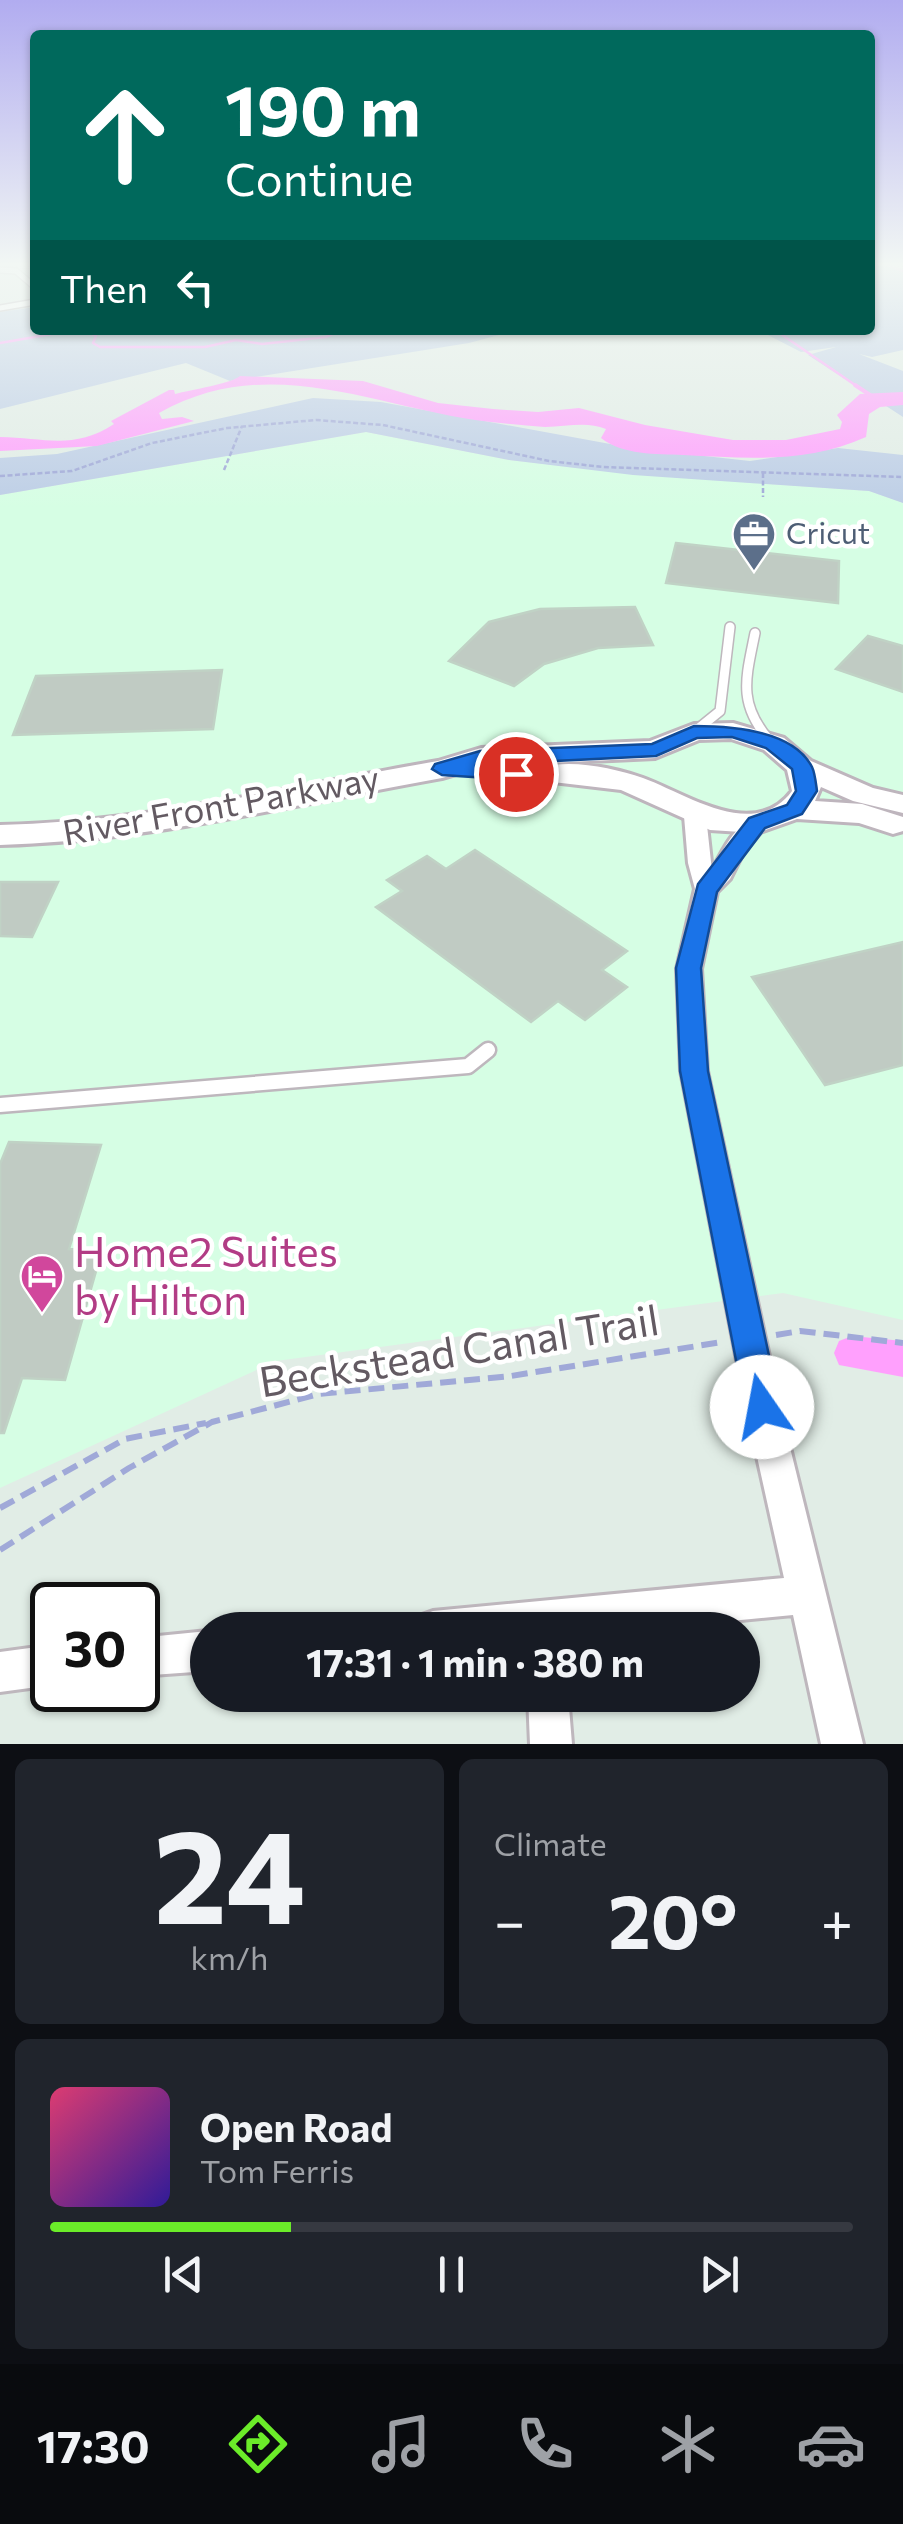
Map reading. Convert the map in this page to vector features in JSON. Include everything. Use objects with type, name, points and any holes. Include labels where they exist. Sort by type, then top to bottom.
[{"type":"street","points":[[903,804],[864,795],[801,767],[774,744],[734,732],[694,732],[656,750],[648,772],[665,800],[695,816],[757,823],[794,809],[862,814],[903,826]]},
{"type":"street","name":"River Front Parkway","points":[[0,836],[55,836],[150,822],[442,769],[480,757],[656,750]]},
{"type":"street","points":[[794,809],[807,791],[801,767]]},
{"type":"street","name":"River Front Parkway","points":[[442,769],[484,775],[558,773],[602,777],[631,784],[665,800]]},
{"type":"street","points":[[695,816],[701,859],[698,871],[706,889]]},
{"type":"street","points":[[757,823],[733,850],[722,874],[706,889],[689,968],[694,1071],[748,1338],[842,1744]]},
{"type":"street","points":[[657,1612],[807,1595]]},
{"type":"street","points":[[160,1655],[190,1653]]},
{"type":"street","points":[[0,1672],[30,1668]]},
{"type":"street","points":[[549,1712],[551,1744]]},
{"type":"lane","points":[[694,732],[720,711],[730,627]]},
{"type":"lane","points":[[755,633],[744,694],[746,710],[754,726],[774,744]]},
{"type":"lane","points":[[0,1105],[468,1066],[488,1050]]},
{"type":"path","points":[[0,476],[72,470],[152,443],[242,426],[357,422],[457,438],[549,461],[660,471],[903,476]]},
{"type":"path","points":[[224,470],[242,426]]},
{"type":"path","points":[[762,471],[766,487],[762,498]]},
{"type":"path","name":"Beckstead Canal Trail","points":[[0,1550],[129,1468],[212,1422],[319,1394],[511,1376],[800,1331],[903,1343]]},
{"type":"path","points":[[0,1508],[125,1439],[212,1422]]},
{"type":"shaded area","points":[[0,344],[460,344],[230,381],[186,363],[0,409]]},
{"type":"shaded area","points":[[786,344],[903,344],[903,350],[872,357],[859,354],[903,371],[903,417],[808,355],[836,347],[801,352]]},
{"type":"shaded area","points":[[240,376],[363,381],[438,403],[493,409],[538,412],[579,408],[645,425],[733,440],[786,440],[840,429],[842,422],[837,415],[860,394],[903,392],[903,405],[880,407],[869,414],[866,437],[843,446],[798,455],[730,457],[629,451],[609,444],[601,438],[606,429],[591,425],[545,427],[491,422],[325,389],[242,386],[201,395],[159,413],[162,419],[182,417],[194,421],[97,446],[0,451],[0,437],[59,441],[86,437],[169,390],[175,394]]},
{"type":"shaded area","points":[[313,398],[381,402],[632,448],[750,461],[838,448],[903,455],[903,503],[869,491],[633,475],[509,460],[366,432],[0,495],[0,458],[57,454]]},
{"type":"shaded area","points":[[366,432],[509,460],[643,475],[869,491],[903,503],[903,1320],[783,1293],[276,1361],[0,1488],[0,495]]},
{"type":"building","points":[[676,543],[839,561],[838,603],[666,583]]},
{"type":"building","points":[[635,607],[653,645],[598,648],[544,664],[514,686],[449,661],[489,622],[540,609]]},
{"type":"building","points":[[868,636],[903,646],[903,692],[836,669]]},
{"type":"building","points":[[222,670],[213,729],[13,735],[36,676]]},
{"type":"building","points":[[475,850],[627,951],[602,970],[627,987],[585,1020],[558,1001],[531,1022],[376,907],[402,891],[387,880],[427,856],[446,869]]},
{"type":"building","points":[[0,882],[58,882],[32,937],[0,936]]},
{"type":"building","points":[[903,942],[903,1065],[825,1085],[752,977]]},
{"type":"building","name":"Home2 Suites by Hilton","points":[[9,1142],[101,1145],[69,1249],[102,1250],[65,1380],[22,1378],[4,1433],[0,1433],[0,1164]]},
{"type":"waterway","points":[[95,344],[217,344]]},
{"type":"waterway","points":[[796,344],[858,387]]},
{"type":"waterway","points":[[858,387],[873,397]]},
{"type":"waterway","points":[[852,1353],[903,1359]]},
{"type":"place","name":"Cricut","points":[[754,572]]},
{"type":"place","name":"Home2 Suites by Hilton","points":[[42,1314]]},
{"type":"route","points":[[516,774],[484,775],[442,769],[480,757],[656,750],[694,732],[734,732],[774,744],[801,767],[807,791],[794,809],[757,823],[733,850],[722,874],[706,889],[689,968],[694,1071],[762,1407]]}]
